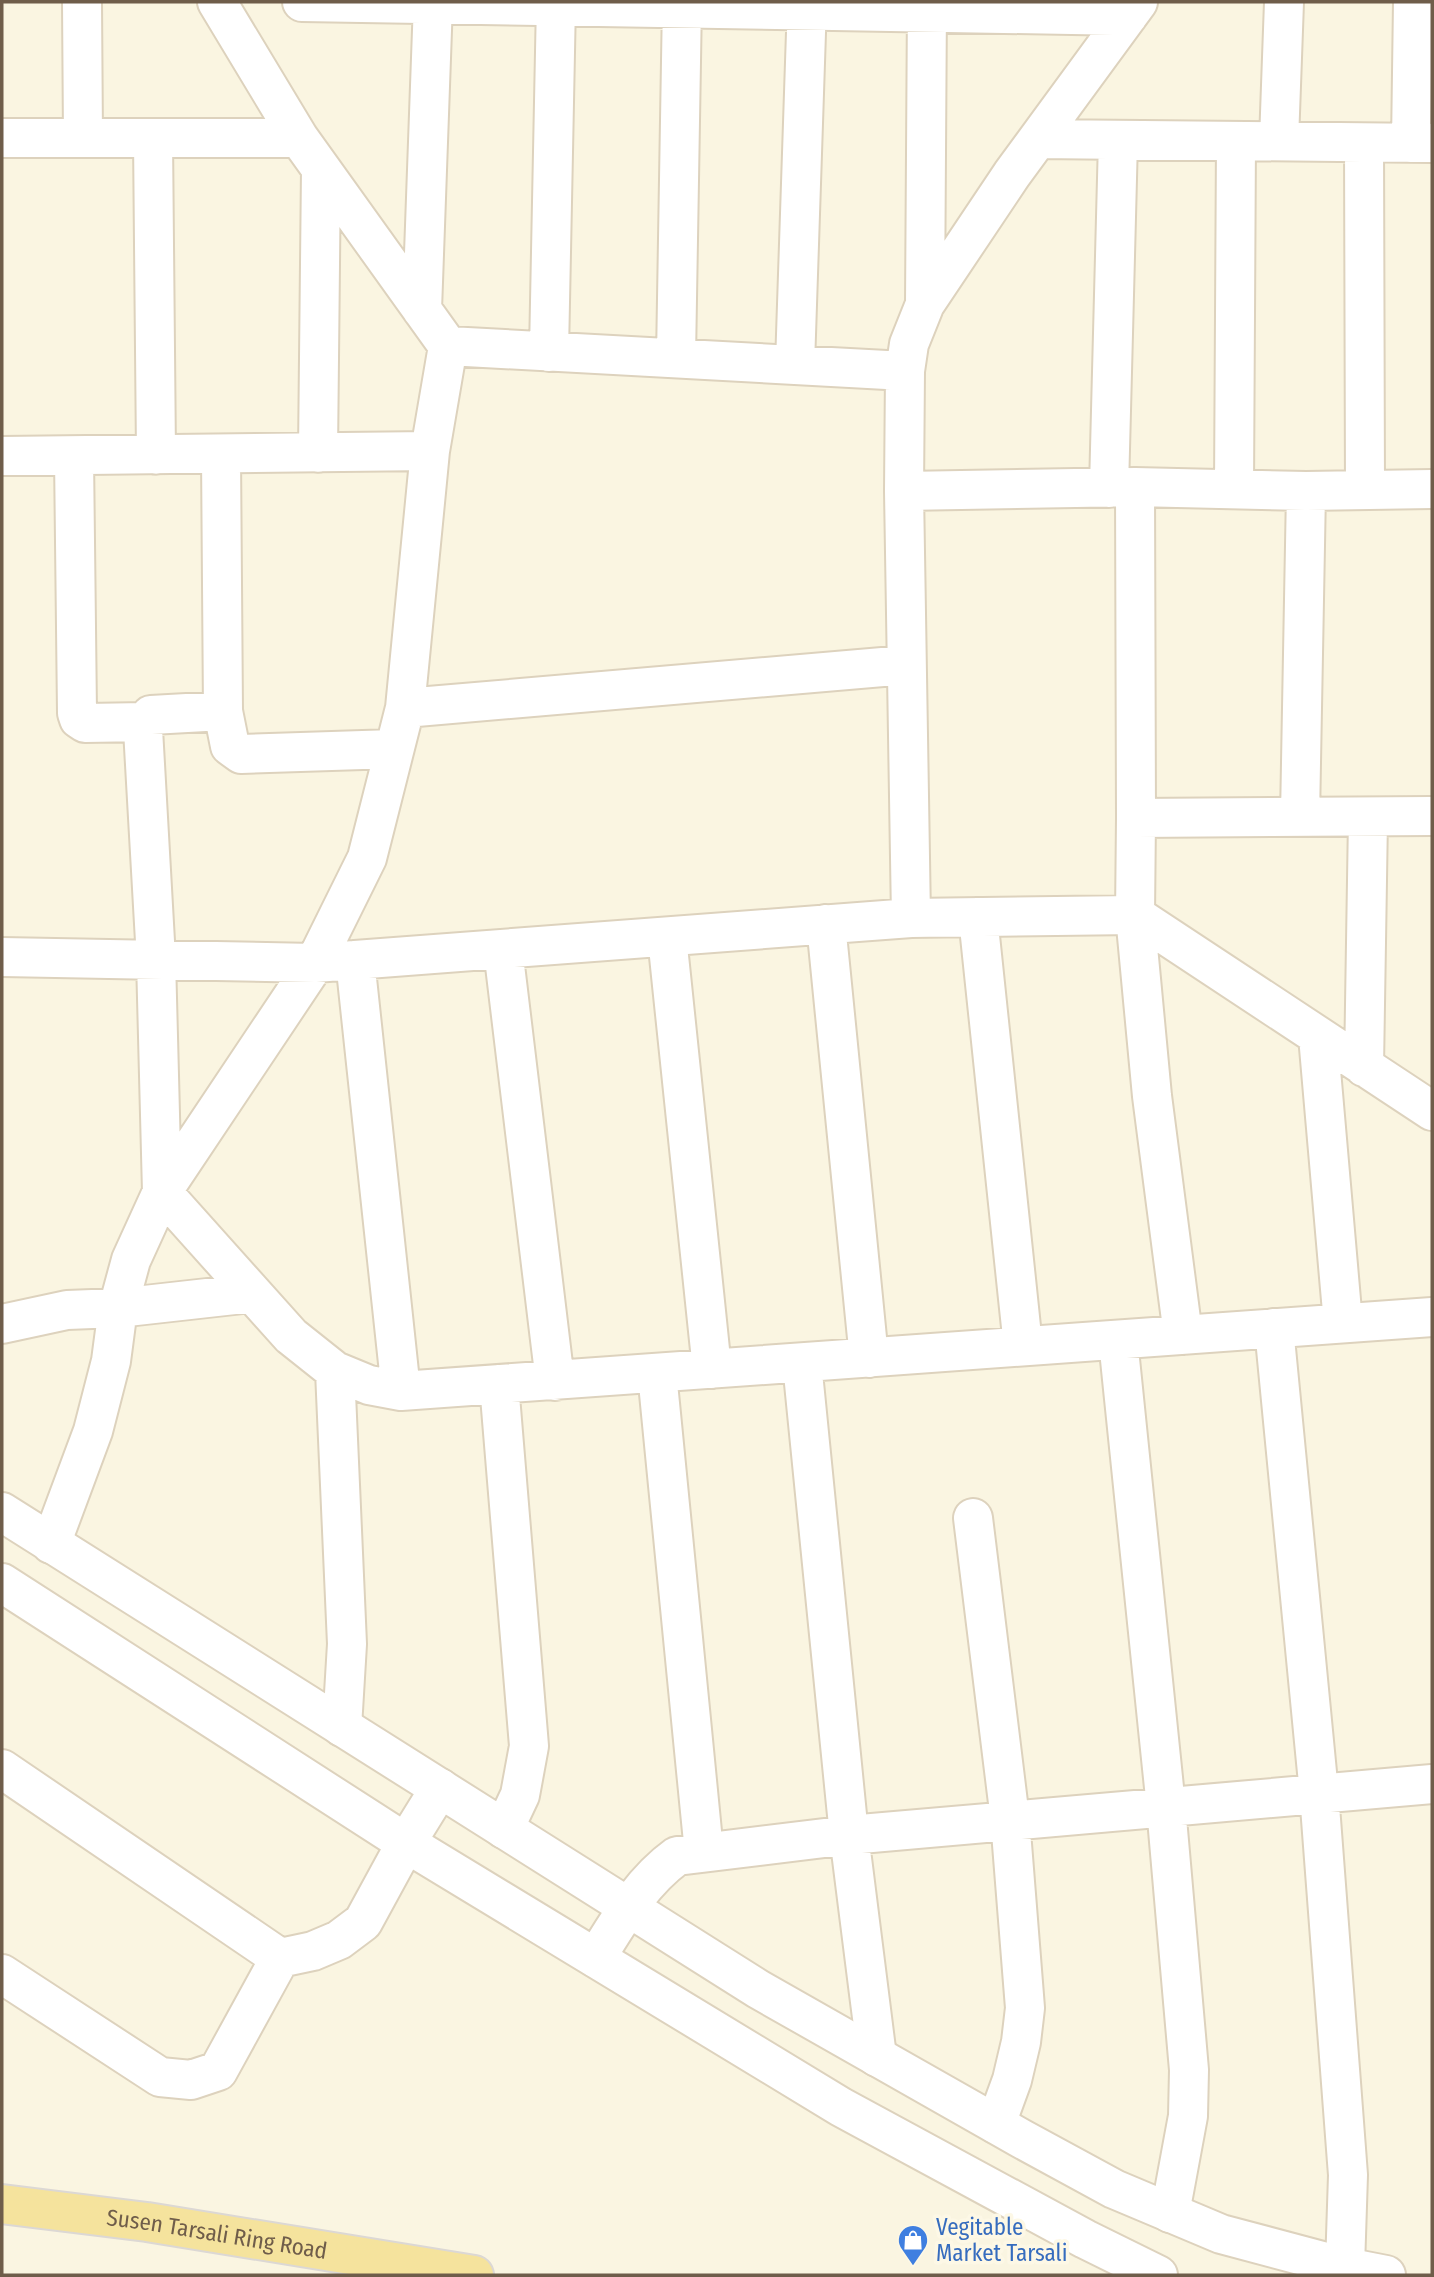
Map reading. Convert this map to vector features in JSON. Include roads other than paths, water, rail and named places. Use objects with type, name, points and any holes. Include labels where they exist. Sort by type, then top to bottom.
[{"type":"main road","name":"Susen Tarsali Ring Road","points":[[2,2204],[147,2222],[335,2264],[474,2275]]},
{"type":"street","points":[[82,2],[83,138]]},
{"type":"street","points":[[51,1544],[93,1431],[111,1361],[118,1308],[131,1260],[162,1192],[315,963],[367,858],[405,708],[430,451],[448,346],[299,138],[217,2]]},
{"type":"street","points":[[302,2],[1133,9]]},
{"type":"street","points":[[1279,141],[1284,2]]},
{"type":"street","points":[[1038,139],[1422,143],[1413,2]]},
{"type":"street","points":[[422,310],[433,3]]},
{"type":"street","points":[[549,352],[556,4]]},
{"type":"street","points":[[676,358],[682,6]]},
{"type":"street","points":[[795,365],[807,7]]},
{"type":"street","points":[[925,304],[927,8]]},
{"type":"street","points":[[911,918],[904,491],[905,371],[909,344],[925,304],[1038,139],[1133,9]]},
{"type":"street","points":[[2,138],[299,138]]},
{"type":"street","points":[[153,138],[156,455]]},
{"type":"street","points":[[1118,140],[1122,488],[1136,818],[1135,915],[1152,1096],[1183,1335]]},
{"type":"street","points":[[1234,489],[1236,141]]},
{"type":"street","points":[[1364,143],[1365,489]]},
{"type":"street","points":[[318,453],[321,169]]},
{"type":"street","points":[[448,346],[905,371]]},
{"type":"street","points":[[2,456],[430,451]]},
{"type":"street","points":[[221,455],[223,711],[230,746],[241,754],[394,749]]},
{"type":"street","points":[[74,456],[77,713],[79,719],[85,723],[146,722]]},
{"type":"street","points":[[904,491],[1122,488],[1306,491],[1432,489]]},
{"type":"street","points":[[1300,817],[1306,491]]},
{"type":"street","points":[[405,708],[906,665]]},
{"type":"street","points":[[223,711],[151,715],[144,729],[156,959],[162,1192],[291,1336],[335,1371],[369,1385],[401,1391],[1432,1317]]},
{"type":"street","points":[[1136,818],[1432,816]]},
{"type":"street","points":[[1364,1067],[1368,818]]},
{"type":"street","points":[[2,957],[315,963],[911,918],[1135,915],[1432,1111]]},
{"type":"street","points":[[978,917],[1023,1346]]},
{"type":"street","points":[[826,924],[869,1358]]},
{"type":"street","points":[[667,937],[712,1369]]},
{"type":"street","points":[[503,949],[555,1381]]},
{"type":"street","points":[[355,960],[401,1391]]},
{"type":"street","points":[[1318,1036],[1343,1323]]},
{"type":"street","points":[[2,1324],[67,1310],[118,1308],[252,1293]]},
{"type":"street","points":[[1274,1328],[1319,1793],[1348,2175],[1345,2267]]},
{"type":"street","points":[[1118,1340],[1166,1807],[1189,2070],[1188,2116],[1170,2213]]},
{"type":"street","points":[[802,1363],[849,1835],[877,2057]]},
{"type":"street","points":[[335,1371],[347,1644],[342,1727]]},
{"type":"street","points":[[657,1373],[704,1852]]},
{"type":"street","points":[[499,1384],[529,1746],[520,1795],[504,1829]]},
{"type":"street","points":[[2,1512],[758,1989],[996,2124],[1114,2189],[1221,2234],[1345,2267],[1386,2275]]},
{"type":"street","points":[[973,1518],[1010,1819],[1025,2008],[1018,2054],[996,2124]]},
{"type":"street","points":[[2,1583],[406,1843],[841,2107],[1158,2275]]},
{"type":"street","points":[[2,1769],[280,1958],[313,1951],[339,1940],[363,1922],[440,1788]]},
{"type":"street","points":[[596,1958],[627,1907],[662,1867],[677,1856],[1010,1819],[1432,1784]]},
{"type":"street","points":[[2,1974],[160,2077],[191,2080],[218,2071],[280,1958]]},
{"type":"place","name":"Vegitable Market Tarsali","points":[[913,2267]]}]
